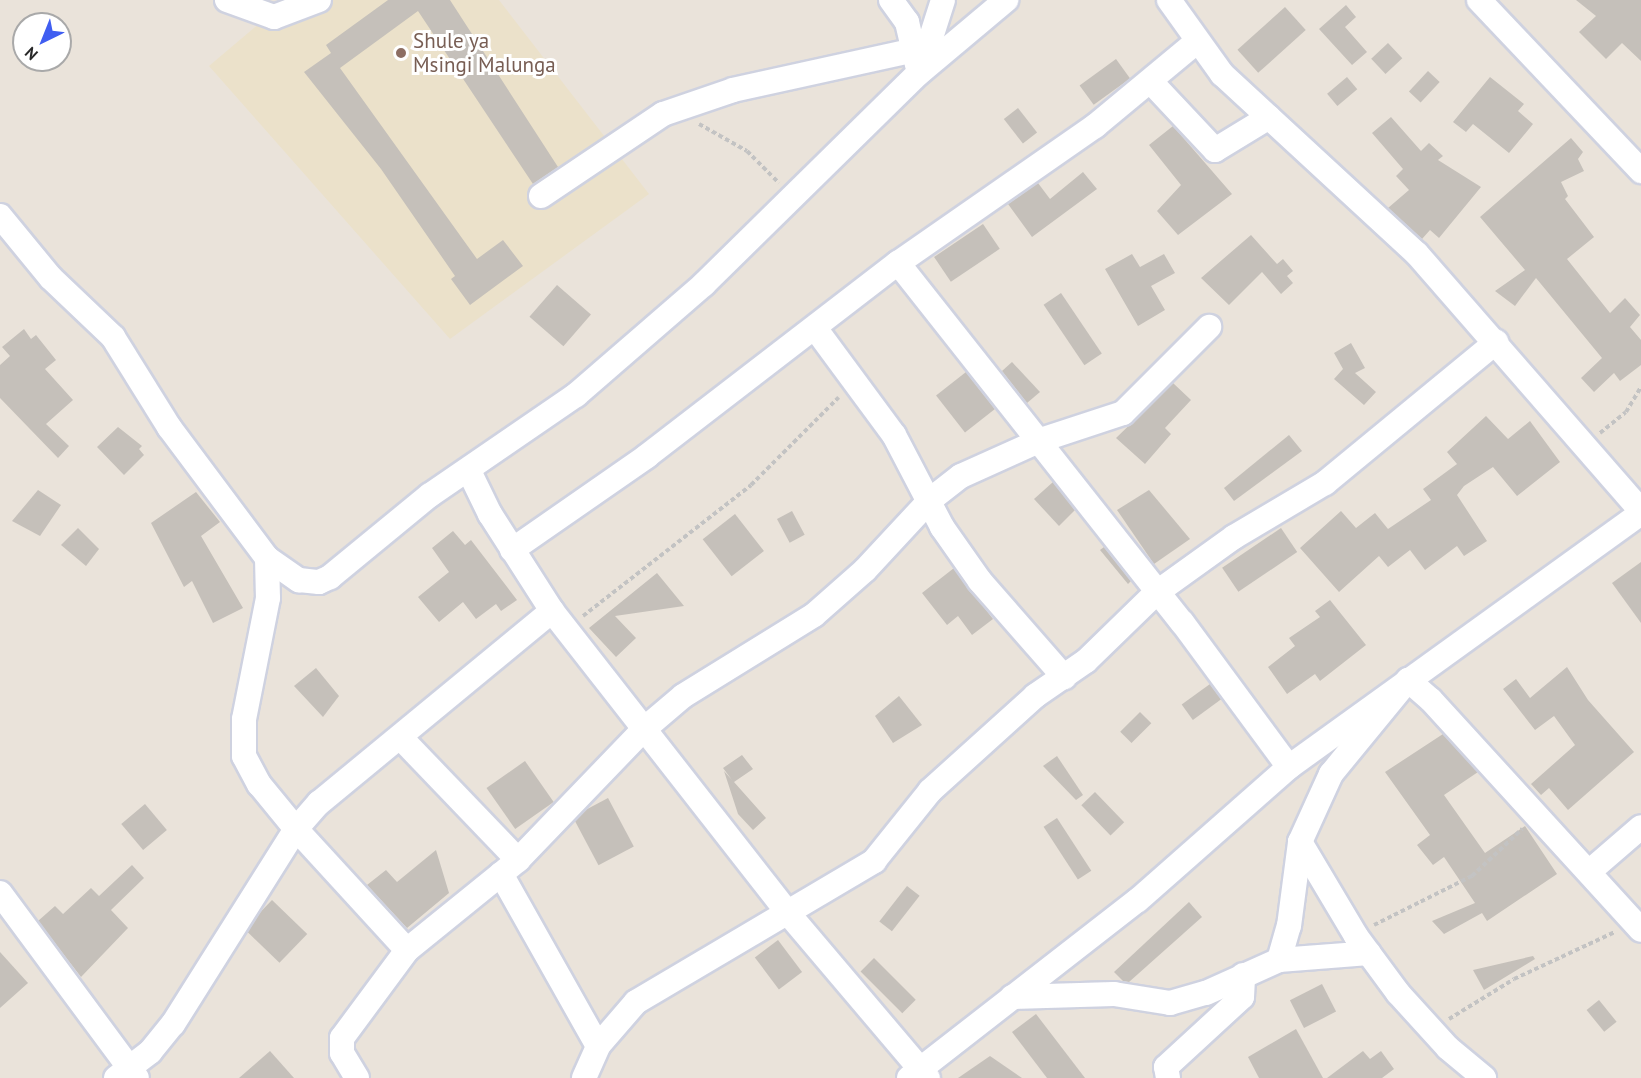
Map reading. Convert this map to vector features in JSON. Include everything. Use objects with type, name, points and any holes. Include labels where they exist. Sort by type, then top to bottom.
[{"type":"street","points":[[226,0],[274,17],[319,0]]},
{"type":"street","points":[[891,0],[907,22],[917,62]]},
{"type":"street","points":[[917,62],[943,0]]},
{"type":"street","points":[[0,216],[51,278],[113,337],[169,427],[267,558],[299,580],[319,582],[344,568],[430,495],[469,471],[576,395],[794,199],[917,62],[1006,0]]},
{"type":"street","points":[[469,471],[512,550],[558,620],[787,912],[919,1075],[1012,997],[1138,900],[1289,767],[1641,512],[1496,342],[1417,254],[1222,74],[1196,42],[1169,0]]},
{"type":"street","points":[[1479,0],[1641,171]]},
{"type":"street","points":[[512,550],[647,456],[898,263],[1152,83],[1196,42]]},
{"type":"street","points":[[541,196],[663,114],[733,90],[917,62]]},
{"type":"street","points":[[1152,83],[1215,150],[1269,117]]},
{"type":"street","points":[[898,263],[1041,440],[1289,767]]},
{"type":"street","points":[[357,1078],[342,1053],[342,1038],[407,950],[510,867],[643,730],[683,696],[814,615],[865,570],[930,500],[961,476],[1041,440],[1123,413],[1209,327]]},
{"type":"street","points":[[815,328],[894,435],[930,500],[942,527],[980,580],[1064,677]]},
{"type":"street","points":[[584,1078],[598,1046],[636,1002],[656,988],[743,943],[787,912],[874,861],[930,791],[1035,696],[1064,677],[1156,593],[1234,537],[1325,483],[1496,342]]},
{"type":"street","points":[[267,558],[268,598],[244,719],[244,756],[259,784],[296,829],[407,950]]},
{"type":"street","points":[[0,893],[128,1075],[173,1024],[296,829],[333,791],[558,620]]},
{"type":"street","points":[[1408,680],[1431,699],[1590,871],[1638,927]]},
{"type":"street","points":[[1279,960],[1289,926],[1300,842],[1330,774],[1408,680]]},
{"type":"street","points":[[401,738],[510,867],[598,1046]]},
{"type":"street","points":[[1590,871],[1641,827]]},
{"type":"street","points":[[1300,842],[1354,933],[1369,953],[1431,1031],[1484,1078]]},
{"type":"street","points":[[1012,997],[1114,994],[1170,1003],[1279,960],[1369,953]]},
{"type":"street","points":[[1168,1078],[1166,1068],[1242,997],[1243,975]]},
{"type":"path","points":[[663,114],[729,138],[794,199]]},
{"type":"path","points":[[558,620],[751,485],[854,381]]},
{"type":"path","points":[[1596,459],[1596,438],[1626,412],[1641,387]]},
{"type":"path","points":[[1354,933],[1472,876],[1536,815]]},
{"type":"path","points":[[1431,1031],[1497,988],[1638,927]]},
{"type":"shaded area","points":[[287,0],[499,0],[649,194],[450,339],[209,66]]},
{"type":"building","points":[[388,0],[450,0],[558,167],[533,184],[418,11],[340,68],[477,259],[503,240],[523,266],[470,305],[451,279],[455,276],[381,169],[304,72],[331,53],[326,45]]},
{"type":"building","points":[[1576,0],[1641,0],[1641,61],[1622,43],[1606,59],[1579,32],[1596,16]]},
{"type":"building","points":[[1346,5],[1356,17],[1345,27],[1367,52],[1352,65],[1319,29]]},
{"type":"building","points":[[1285,7],[1306,30],[1258,73],[1237,50]]},
{"type":"building","points":[[1388,43],[1402,58],[1386,74],[1371,59]]},
{"type":"building","points":[[1116,59],[1130,78],[1094,105],[1080,85]]},
{"type":"building","points":[[1428,71],[1440,82],[1421,102],[1409,91]]},
{"type":"building","points":[[1347,77],[1357,89],[1337,106],[1327,94]]},
{"type":"building","points":[[1490,77],[1524,104],[1518,111],[1533,124],[1509,153],[1473,124],[1466,132],[1453,122]]},
{"type":"building","points":[[1018,108],[1037,132],[1023,144],[1004,119]]},
{"type":"building","points":[[1391,117],[1421,151],[1429,143],[1443,156],[1438,160],[1481,187],[1439,238],[1430,230],[1422,239],[1388,208],[1409,190],[1396,176],[1403,169],[1372,133]]},
{"type":"building","points":[[1173,126],[1232,194],[1178,235],[1157,211],[1181,185],[1149,145]]},
{"type":"building","points":[[1571,138],[1583,152],[1578,159],[1584,171],[1561,182],[1568,196],[1565,199],[1594,237],[1567,259],[1610,313],[1625,298],[1640,315],[1630,327],[1641,340],[1641,365],[1620,381],[1614,373],[1594,392],[1581,378],[1602,358],[1536,278],[1515,306],[1495,291],[1525,270],[1480,217]]},
{"type":"building","points":[[1083,172],[1097,189],[1032,237],[1008,204],[1038,183],[1050,199]]},
{"type":"building","points":[[983,224],[1000,249],[951,282],[934,257]]},
{"type":"building","points":[[1251,235],[1277,264],[1283,259],[1293,271],[1287,276],[1293,283],[1281,294],[1262,272],[1229,305],[1201,278]]},
{"type":"building","points":[[1132,254],[1140,267],[1164,254],[1175,273],[1151,286],[1165,310],[1138,326],[1105,269]]},
{"type":"building","points":[[557,285],[591,315],[563,346],[529,317]]},
{"type":"building","points":[[1061,293],[1102,354],[1084,365],[1044,305]]},
{"type":"building","points":[[24,329],[31,339],[36,335],[56,360],[45,369],[73,400],[46,424],[69,446],[58,458],[0,398],[0,365],[10,356],[2,347]]},
{"type":"building","points":[[1351,343],[1365,368],[1355,373],[1376,392],[1364,405],[1334,379],[1343,369],[1334,353]]},
{"type":"building","points":[[1012,362],[1040,392],[1027,403],[1002,371]]},
{"type":"building","points":[[966,372],[995,409],[965,432],[936,395]]},
{"type":"building","points":[[1173,383],[1191,400],[1165,428],[1171,434],[1145,464],[1116,438]]},
{"type":"building","points":[[1486,416],[1508,439],[1530,421],[1560,462],[1517,496],[1493,467],[1464,486],[1457,495],[1487,541],[1464,556],[1457,546],[1425,570],[1410,550],[1388,567],[1379,556],[1339,592],[1300,548],[1341,511],[1356,528],[1375,513],[1388,529],[1431,500],[1423,489],[1457,464],[1447,452]]},
{"type":"building","points":[[118,427],[142,446],[139,449],[144,455],[124,475],[97,447]]},
{"type":"building","points":[[1289,435],[1302,451],[1234,501],[1224,488]]},
{"type":"building","points":[[1053,482],[1075,510],[1059,526],[1034,499]]},
{"type":"building","points":[[38,490],[61,505],[40,536],[12,521]]},
{"type":"building","points":[[1149,490],[1190,539],[1154,564],[1117,510]]},
{"type":"building","points":[[196,492],[220,522],[201,536],[243,608],[213,623],[192,581],[184,587],[151,523]]},
{"type":"building","points":[[792,511],[805,535],[790,543],[777,519]]},
{"type":"building","points":[[735,514],[764,551],[732,576],[703,539]]},
{"type":"building","points":[[78,528],[99,549],[86,566],[61,545]]},
{"type":"building","points":[[1281,528],[1297,552],[1238,592],[1222,568]]},
{"type":"building","points":[[453,531],[465,545],[471,540],[517,600],[501,611],[496,604],[476,619],[463,602],[439,622],[418,597],[449,572],[432,548]]},
{"type":"building","points":[[1104,547],[1131,581],[1128,584],[1100,550]]},
{"type":"building","points":[[1641,562],[1641,623],[1612,583]]},
{"type":"building","points":[[954,568],[993,619],[972,635],[958,616],[947,625],[922,593]]},
{"type":"building","points":[[657,573],[684,606],[615,616],[636,638],[616,657],[589,628]]},
{"type":"building","points":[[1330,600],[1366,645],[1320,681],[1315,674],[1287,694],[1268,667],[1295,646],[1289,638],[1320,617],[1315,611]]},
{"type":"building","points":[[1567,667],[1588,700],[1634,752],[1568,810],[1549,788],[1541,795],[1531,784],[1575,745],[1554,716],[1535,730],[1503,689],[1516,679],[1530,698]]},
{"type":"building","points":[[316,668],[339,696],[323,717],[294,686]]},
{"type":"building","points":[[1210,684],[1221,699],[1193,720],[1182,705]]},
{"type":"building","points":[[899,696],[922,725],[893,743],[875,716]]},
{"type":"building","points":[[1140,712],[1151,723],[1132,743],[1120,732]]},
{"type":"building","points":[[1443,734],[1478,772],[1444,795],[1485,853],[1525,826],[1557,874],[1487,921],[1482,913],[1444,934],[1432,921],[1475,903],[1444,857],[1433,865],[1417,845],[1430,835],[1385,772]]},
{"type":"building","points":[[742,755],[753,769],[734,782],[766,818],[753,830],[738,814],[724,771],[732,780],[723,768]]},
{"type":"building","points":[[1057,756],[1083,795],[1076,800],[1043,766]]},
{"type":"building","points":[[525,761],[554,802],[515,829],[486,788]]},
{"type":"building","points":[[1095,792],[1124,822],[1111,835],[1081,805]]},
{"type":"building","points":[[608,798],[634,847],[599,865],[573,817]]},
{"type":"building","points":[[145,804],[167,830],[143,850],[121,824]]},
{"type":"building","points":[[1057,818],[1091,871],[1078,880],[1044,827]]},
{"type":"building","points":[[436,850],[449,893],[407,928],[367,885],[386,870],[397,882]]},
{"type":"building","points":[[132,865],[144,878],[111,910],[128,928],[81,977],[38,921],[55,906],[63,914],[91,888],[99,896]]},
{"type":"building","points":[[907,886],[920,896],[892,931],[879,921]]},
{"type":"building","points":[[272,900],[307,934],[279,963],[244,929]]},
{"type":"building","points":[[1189,902],[1202,917],[1129,982],[1123,981],[1114,972]]},
{"type":"building","points":[[778,940],[802,972],[779,989],[755,957]]},
{"type":"building","points":[[0,952],[28,983],[0,1008]]},
{"type":"building","points":[[1533,956],[1535,959],[1484,990],[1473,970]]},
{"type":"building","points":[[874,958],[916,1000],[902,1013],[861,971]]},
{"type":"building","points":[[1322,984],[1336,1012],[1304,1028],[1290,1000]]},
{"type":"building","points":[[1599,1000],[1617,1022],[1604,1032],[1587,1010]]},
{"type":"building","points":[[1036,1014],[1085,1078],[1047,1078],[1012,1032]]},
{"type":"building","points":[[1296,1029],[1323,1078],[1259,1078],[1248,1057]]},
{"type":"building","points":[[270,1051],[294,1078],[239,1078]]},
{"type":"building","points":[[1363,1051],[1370,1059],[1381,1051],[1394,1069],[1382,1078],[1327,1078]]},
{"type":"building","points":[[990,1056],[1022,1078],[958,1078]]},
{"type":"place","name":"Shule ya Msingi Malunga","points":[[401,53]]}]
